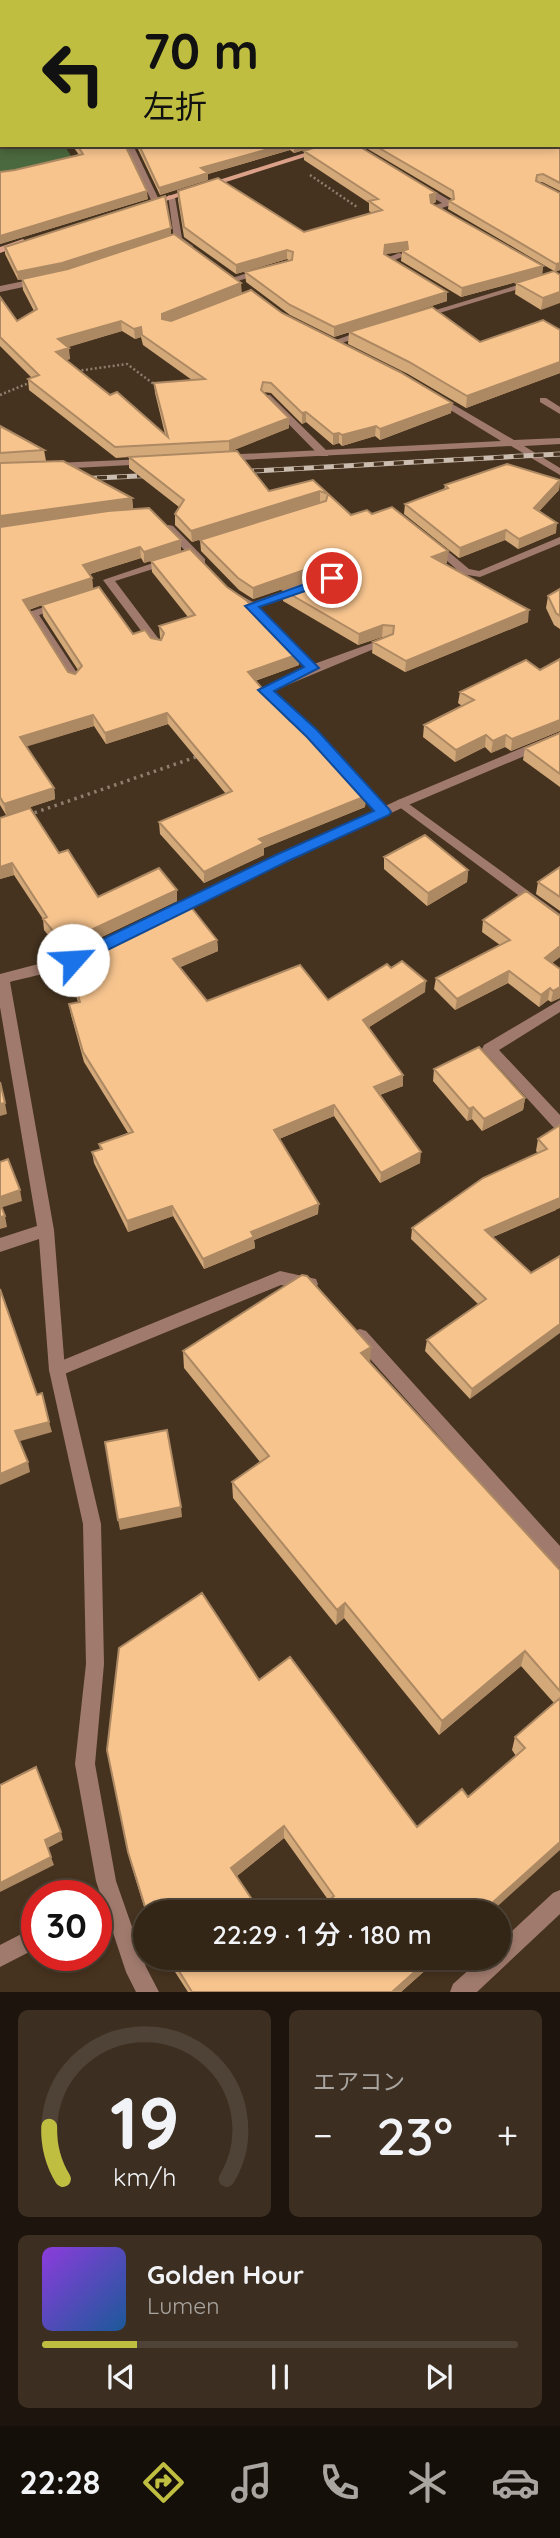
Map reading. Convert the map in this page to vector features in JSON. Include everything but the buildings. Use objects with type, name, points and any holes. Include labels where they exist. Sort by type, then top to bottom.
[{"type":"street","points":[[130,147],[156,202]]},
{"type":"street","points":[[143,206],[333,147]]},
{"type":"street","points":[[414,183],[448,203],[435,208],[455,219]]},
{"type":"street","points":[[172,197],[178,239],[199,255]]},
{"type":"street","points":[[0,250],[39,238]]},
{"type":"street","points":[[165,243],[178,239]]},
{"type":"street","points":[[402,255],[388,259],[412,274]]},
{"type":"street","points":[[230,280],[276,268]]},
{"type":"street","points":[[220,272],[239,287]]},
{"type":"street","points":[[0,289],[53,278]]},
{"type":"street","points":[[410,319],[538,282]]},
{"type":"street","points":[[448,296],[460,303]]},
{"type":"street","points":[[347,348],[333,341],[373,330]]},
{"type":"street","points":[[426,391],[560,472]]},
{"type":"street","points":[[266,397],[324,454]]},
{"type":"street","points":[[543,401],[560,411]]},
{"type":"street","points":[[216,459],[560,441]]},
{"type":"street","points":[[40,467],[162,461]]},
{"type":"street","points":[[163,522],[194,549],[209,570]]},
{"type":"street","points":[[428,540],[466,572],[480,573],[560,540]]},
{"type":"street","points":[[158,646],[108,590],[108,580],[194,549]]},
{"type":"street","points":[[225,586],[251,606],[312,668]]},
{"type":"street","points":[[251,606],[309,586]]},
{"type":"street","points":[[67,602],[32,613],[75,679]]},
{"type":"street","points":[[384,812],[312,733],[265,690],[312,668],[387,642]]},
{"type":"street","points":[[160,918],[402,803],[560,737]]},
{"type":"street","points":[[402,803],[560,920]]},
{"type":"street","points":[[98,948],[73,960],[1,976],[46,1230],[57,1370],[92,1524],[95,1664],[85,1764],[106,1880]]},
{"type":"street","points":[[560,1005],[489,1049],[560,1125]]},
{"type":"street","points":[[0,1245],[46,1230]]},
{"type":"street","points":[[57,1370],[280,1278],[313,1285],[322,1295]]},
{"type":"street","points":[[350,1325],[560,1559]]},
{"type":"street","points":[[511,1946],[560,1900]]},
{"type":"street","points":[[112,1918],[148,1992]]},
{"type":"street","points":[[0,1956],[21,1945]]},
{"type":"street","points":[[468,1990],[487,1970]]},
{"type":"path","points":[[289,161],[357,207]]},
{"type":"path","points":[[68,370],[87,372],[124,363],[132,366],[155,387],[167,389]]},
{"type":"path","points":[[0,395],[35,380]]},
{"type":"path","points":[[26,816],[208,753]]},
{"type":"green space","points":[[0,147],[65,147],[75,162],[0,176]]},
{"type":"railway","points":[[234,472],[560,454]]},
{"type":"railway","points":[[77,479],[157,475]]},
{"type":"route","points":[[73,960],[384,812],[312,733],[265,690],[312,668],[251,606],[332,578]]}]
